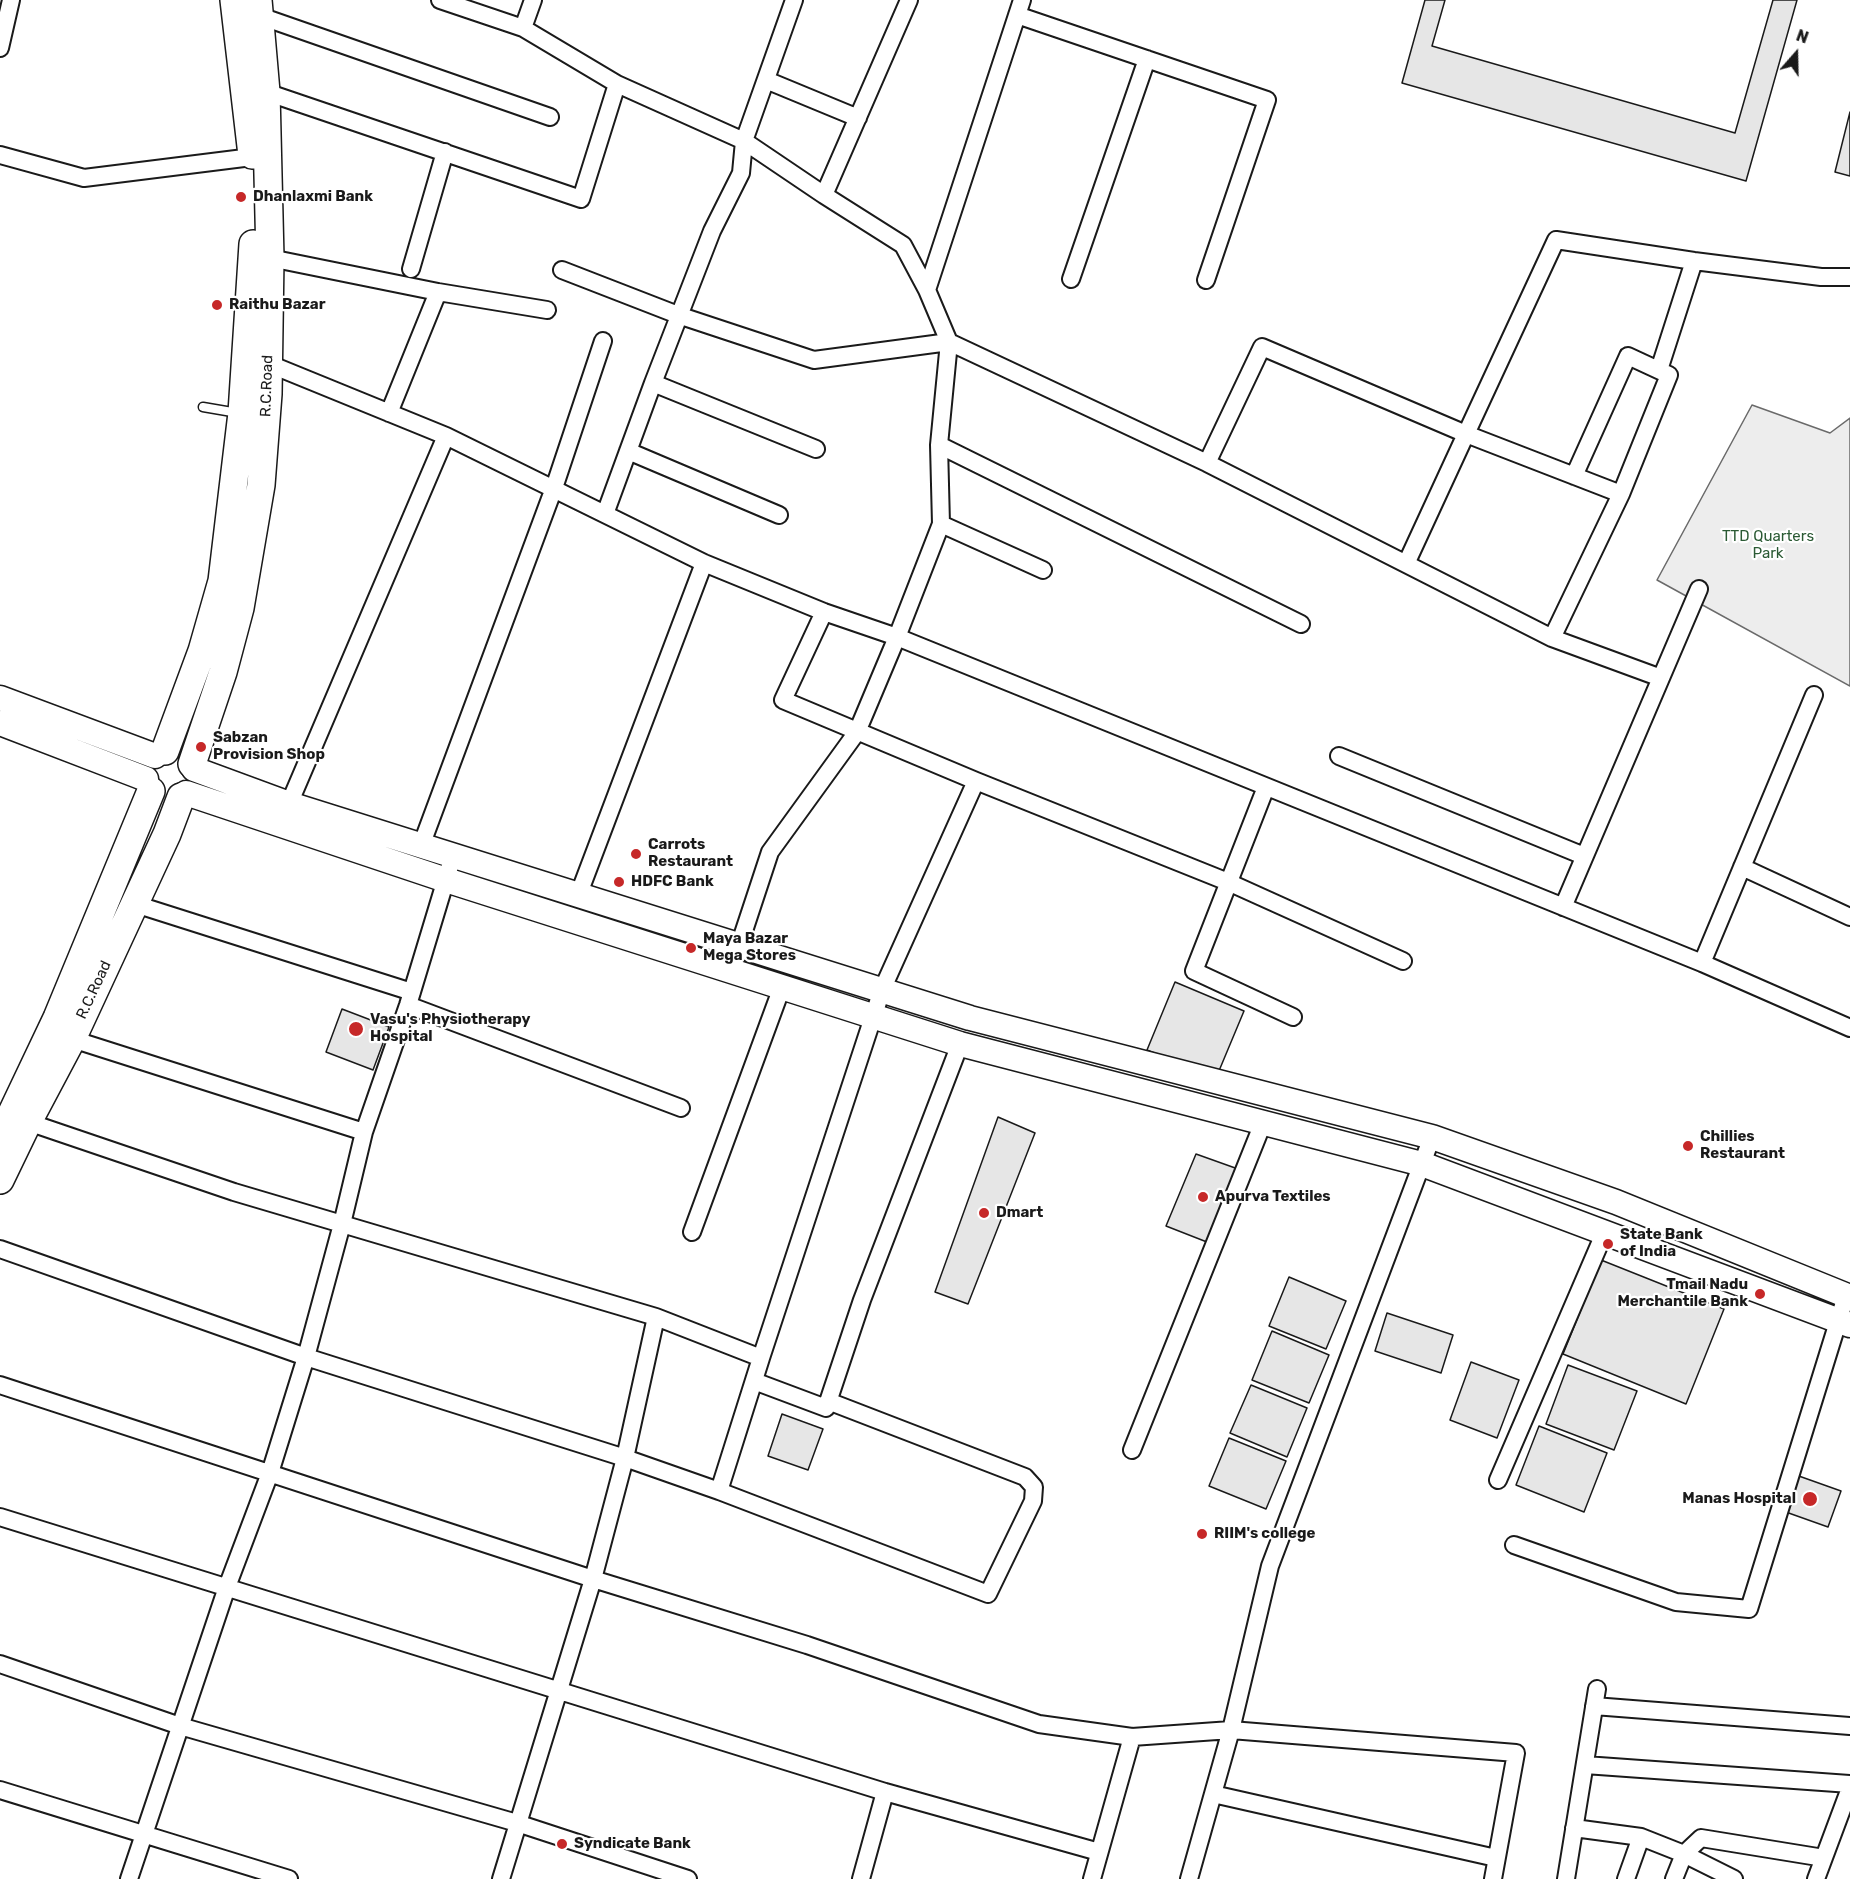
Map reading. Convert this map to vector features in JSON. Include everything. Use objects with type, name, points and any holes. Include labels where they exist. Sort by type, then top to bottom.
[{"type":"main road","name":"R.C.Road","points":[[0,1180],[72,1039],[167,834],[188,781],[223,672],[240,608],[261,485],[268,394],[256,359],[252,157],[234,0]]},
{"type":"main road","name":"R.C.Road","points":[[0,1138],[57,1018],[202,651],[222,581],[242,413],[256,359],[270,258],[266,92],[259,8]]},
{"type":"main road","points":[[178,752],[188,758],[188,781],[175,799],[162,798],[154,769],[178,752]]},
{"type":"street","points":[[0,48],[11,0]]},
{"type":"street","points":[[440,0],[523,28],[617,84],[744,141],[903,245],[927,290],[949,342],[939,445],[941,524],[857,732],[770,852],[739,946]]},
{"type":"street","points":[[523,28],[533,0]]},
{"type":"street","points":[[605,514],[678,315],[712,231],[741,173],[744,141],[794,0]]},
{"type":"street","points":[[825,195],[909,0]]},
{"type":"street","points":[[259,8],[550,117]]},
{"type":"street","points":[[927,290],[1019,8],[1147,59],[1267,100],[1206,280]]},
{"type":"street","points":[[1071,279],[1147,59]]},
{"type":"street","points":[[766,80],[858,118]]},
{"type":"street","points":[[266,92],[581,200],[617,84]]},
{"type":"street","points":[[411,269],[446,152]]},
{"type":"street","points":[[0,155],[84,178],[252,157]]},
{"type":"street","points":[[1406,564],[1556,240],[1821,277],[1850,277]]},
{"type":"street","points":[[270,258],[438,292],[547,310]]},
{"type":"street","points":[[1659,370],[1694,261]]},
{"type":"street","points":[[562,270],[678,315],[814,360],[949,342],[1207,463],[1552,638],[1661,678]]},
{"type":"street","points":[[389,413],[438,292]]},
{"type":"street","points":[[421,846],[554,488],[603,341]]},
{"type":"street","points":[[1207,463],[1262,347],[1466,434],[1621,494]]},
{"type":"street","points":[[1552,638],[1621,494],[1669,375],[1628,356],[1574,476]]},
{"type":"street","points":[[256,359],[446,436],[704,562],[824,612],[897,637],[1702,963],[1850,1028]]},
{"type":"street","points":[[653,383],[816,449]]},
{"type":"street","points":[[289,804],[446,436]]},
{"type":"street","points":[[939,445],[1301,624]]},
{"type":"street","points":[[628,451],[778,515]]},
{"type":"street","points":[[941,524],[1043,570]]},
{"type":"street","points":[[578,896],[704,562]]},
{"type":"street","points":[[1563,907],[1699,589]]},
{"type":"street","points":[[824,612],[783,700],[976,781],[1228,882],[1403,961]]},
{"type":"street","points":[[1702,963],[1814,695]]},
{"type":"street","points":[[0,698],[154,769]]},
{"type":"street","points":[[0,723],[154,769]]},
{"type":"street","points":[[1339,756],[1584,856]]},
{"type":"street","points":[[188,781],[289,804],[970,1018],[1432,1137],[1616,1202],[1848,1297],[1844,1323],[1749,1609],[1676,1602],[1514,1545]]},
{"type":"street","points":[[188,781],[446,880],[960,1044],[1422,1164],[1844,1323]]},
{"type":"street","points":[[719,1491],[882,990],[976,781]]},
{"type":"street","points":[[1266,787],[1194,970],[1293,1017]]},
{"type":"street","points":[[129,1879],[228,1587],[270,1473],[306,1357],[364,1132],[410,999],[453,856]]},
{"type":"street","points":[[1742,867],[1850,917]]},
{"type":"street","points":[[135,904],[410,999],[681,1108]]},
{"type":"street","points":[[692,1232],[782,987]]},
{"type":"street","points":[[72,1039],[364,1132]]},
{"type":"street","points":[[754,1381],[826,1408],[862,1300],[960,1044]]},
{"type":"street","points":[[28,1122],[234,1192],[656,1317],[761,1358]]},
{"type":"street","points":[[1132,1450],[1263,1123]]},
{"type":"street","points":[[1189,1879],[1231,1730],[1270,1566],[1432,1137]]},
{"type":"street","points":[[1498,1480],[1604,1234]]},
{"type":"street","points":[[0,1250],[306,1357],[626,1458],[719,1491],[988,1594],[1033,1501],[1034,1487],[1025,1478],[828,1401]]},
{"type":"street","points":[[501,1879],[593,1579],[626,1458],[656,1317]]},
{"type":"street","points":[[0,1384],[593,1579],[818,1649],[1038,1724],[1132,1737],[1231,1730],[1516,1752],[1493,1879]]},
{"type":"street","points":[[0,1517],[885,1792],[1099,1852]]},
{"type":"street","points":[[0,1664],[180,1726],[517,1823],[688,1879]]},
{"type":"street","points":[[1566,1879],[1596,1698],[1850,1726]]},
{"type":"street","points":[[1092,1879],[1132,1737]]},
{"type":"street","points":[[1585,1765],[1850,1786],[1816,1879]]},
{"type":"street","points":[[0,1790],[289,1879]]},
{"type":"street","points":[[861,1879],[885,1792]]},
{"type":"street","points":[[1213,1794],[1496,1858]]},
{"type":"street","points":[[1574,1828],[1641,1837],[1684,1854],[1734,1879]]},
{"type":"street","points":[[1626,1879],[1641,1837]]},
{"type":"street","points":[[1674,1879],[1684,1854],[1701,1838],[1824,1858]]},
{"type":"lane","points":[[203,406],[242,413]]},
{"type":"shaded area","name":"TTD Quarters Park","points":[[1752,405],[1830,433],[1850,418],[1850,686],[1657,580]]},
{"type":"building","points":[[1425,0],[1445,0],[1432,46],[1735,133],[1773,0],[1797,0],[1746,181],[1402,83]]},
{"type":"building","points":[[1850,112],[1850,176],[1835,172]]},
{"type":"building","points":[[1175,982],[1244,1011],[1216,1078],[1147,1050]]},
{"type":"building","points":[[342,1009],[389,1027],[373,1070],[326,1052]]},
{"type":"building","name":"Dmart","points":[[998,1117],[1035,1133],[968,1304],[935,1292]]},
{"type":"building","name":"Apurva Textiles","points":[[1196,1154],[1238,1169],[1212,1244],[1166,1226]]},
{"type":"building","points":[[1601,1260],[1724,1309],[1686,1404],[1563,1354]]},
{"type":"building","points":[[1289,1277],[1346,1301],[1326,1349],[1269,1326]]},
{"type":"building","points":[[1387,1313],[1453,1335],[1441,1373],[1375,1351]]},
{"type":"building","points":[[1272,1331],[1329,1355],[1309,1403],[1252,1380]]},
{"type":"building","points":[[1471,1362],[1519,1380],[1497,1438],[1450,1420]]},
{"type":"building","points":[[1568,1365],[1637,1391],[1614,1450],[1546,1424]]},
{"type":"building","points":[[1251,1385],[1307,1408],[1287,1457],[1230,1433]]},
{"type":"building","points":[[782,1414],[823,1429],[808,1470],[768,1456]]},
{"type":"building","points":[[1539,1426],[1607,1453],[1584,1512],[1516,1485]]},
{"type":"building","points":[[1229,1438],[1286,1461],[1266,1509],[1209,1486]]},
{"type":"building","points":[[1796,1475],[1841,1491],[1828,1527],[1783,1511]]},
{"type":"place","name":"Dhanlaxmi Bank","points":[[241,197]]},
{"type":"place","name":"Raithu Bazar","points":[[217,305]]},
{"type":"place","name":"Sabzan Provision Shop","points":[[201,747]]},
{"type":"place","name":"Carrots Restaurant","points":[[636,854]]},
{"type":"place","name":"HDFC Bank","points":[[619,882]]},
{"type":"place","name":"Maya Bazar Mega Stores","points":[[691,948]]},
{"type":"place","name":"Vasu's Physiotherapy Hospital","points":[[356,1029]]},
{"type":"place","name":"Chillies Restaurant","points":[[1688,1146]]},
{"type":"place","name":"Apurva Textiles","points":[[1203,1197]]},
{"type":"place","name":"Dmart","points":[[984,1213]]},
{"type":"place","name":"State Bank of India","points":[[1608,1244]]},
{"type":"place","name":"Tmail Nadu Merchantile Bank","points":[[1760,1294]]},
{"type":"place","name":"Manas Hospital","points":[[1810,1499]]},
{"type":"place","name":"RIIM's college","points":[[1202,1534]]},
{"type":"place","name":"Syndicate Bank","points":[[562,1844]]}]
